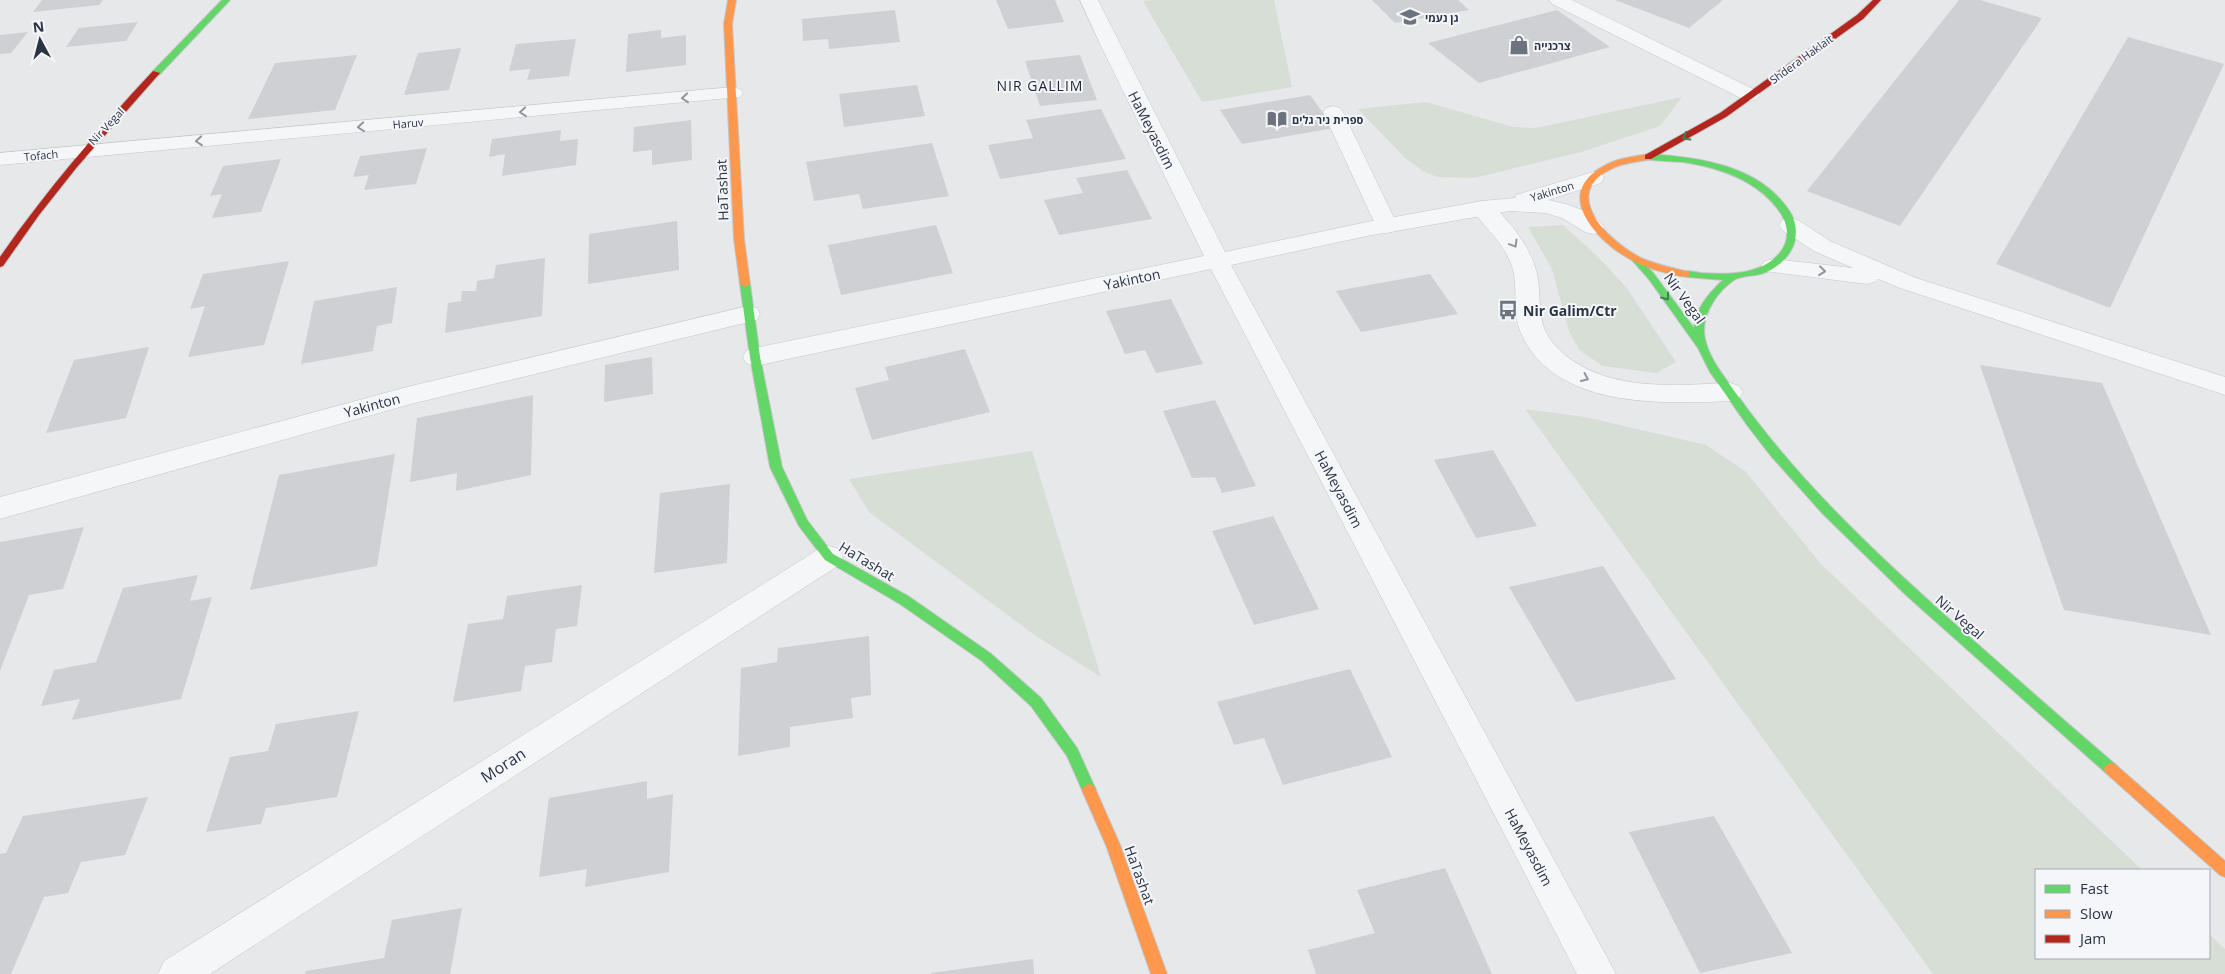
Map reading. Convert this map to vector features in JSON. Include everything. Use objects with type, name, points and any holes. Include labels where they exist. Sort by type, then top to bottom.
[{"type":"street","name":"Nir Vegal","points":[[0,264],[45,198],[83,152],[226,0]]},
{"type":"street","name":"HaTashat","points":[[732,0],[728,24],[739,239],[748,314],[776,467],[802,523],[829,557],[904,600],[986,657],[1036,702],[1072,752],[1113,845],[1159,974]]},
{"type":"street","name":"HaMeyasdim","points":[[1089,0],[1109,44],[1218,261],[1597,974]]},
{"type":"street","points":[[1558,0],[1750,95]]},
{"type":"street","name":"Shdera Haklait","points":[[1648,157],[1723,115],[1860,17],[1877,0]]},
{"type":"street","name":"Haruv","points":[[83,152],[733,93]]},
{"type":"street","points":[[1333,112],[1387,226]]},
{"type":"street","name":"Shdera Haklait","points":[[1715,131],[1723,115]]},
{"type":"street","name":"Tofach","points":[[0,159],[83,152]]},
{"type":"street","points":[[1723,154],[1743,178]]},
{"type":"street","points":[[1648,157],[1680,158],[1713,165],[1743,178],[1769,194],[1786,213],[1793,233],[1789,251],[1773,266],[1747,275],[1715,278],[1679,274],[1636,258],[1614,246],[1593,227],[1584,206],[1585,188],[1598,172],[1619,162],[1648,157]]},
{"type":"street","name":"Yakinton","points":[[755,357],[1387,226],[1510,204],[1593,178]]},
{"type":"street","name":"Yakinton","points":[[1510,204],[1547,206],[1570,213],[1593,227]]},
{"type":"street","points":[[1482,208],[1506,232],[1518,250],[1525,274],[1530,320],[1535,339],[1552,360],[1580,377],[1611,389],[1647,394],[1730,392]]},
{"type":"street","points":[[1790,225],[1822,246],[1854,262],[1908,283],[2225,386]]},
{"type":"street","name":"Nir Vegal","points":[[1636,258],[1708,356],[1748,420],[1782,462],[1840,527],[1889,574],[2225,870]]},
{"type":"street","points":[[1773,266],[1850,274],[1908,283]]},
{"type":"street","name":"Nir Vegal","points":[[1708,356],[1700,340],[1700,321],[1706,304],[1716,291],[1732,277]]},
{"type":"street","name":"Yakinton","points":[[0,508],[421,392],[563,356],[748,314]]},
{"type":"street","name":"Moran","points":[[177,974],[829,557]]},
{"type":"shaded area","points":[[1274,0],[1292,87],[1202,102],[1143,1]]},
{"type":"shaded area","points":[[1682,97],[1660,126],[1581,152],[1474,178],[1437,177],[1423,171],[1405,158],[1358,109],[1426,102],[1513,127],[1536,128]]},
{"type":"shaded area","points":[[1563,225],[1596,255],[1626,287],[1676,362],[1656,373],[1603,366],[1579,350],[1569,331],[1552,269],[1528,227]]},
{"type":"shaded area","points":[[1525,409],[1585,417],[1706,445],[1745,471],[1821,564],[2141,869],[2035,869],[2035,959],[2210,959],[2210,935],[2225,949],[2225,974],[1933,974]]},
{"type":"shaded area","points":[[1032,451],[1101,677],[1036,636],[869,512],[849,479]]},
{"type":"building","points":[[42,0],[103,0],[99,5],[33,12]]},
{"type":"building","points":[[996,0],[1055,0],[1064,22],[1008,29]]},
{"type":"building","name":"גן נעמי","points":[[1372,0],[1458,0],[1469,10],[1395,23]]},
{"type":"building","points":[[1615,0],[1723,0],[1689,28]]},
{"type":"building","points":[[1959,0],[1980,0],[2042,18],[1900,226],[1807,191]]},
{"type":"building","points":[[895,10],[900,42],[829,49],[828,39],[803,41],[802,19]]},
{"type":"building","name":"צרכנייה","points":[[1557,10],[1610,47],[1479,83],[1428,43]]},
{"type":"building","points":[[138,22],[126,41],[66,47],[79,28]]},
{"type":"building","points":[[661,30],[661,38],[686,35],[686,65],[626,72],[628,34]]},
{"type":"building","points":[[28,32],[11,53],[0,54],[0,35]]},
{"type":"building","points":[[2128,37],[2224,64],[2110,308],[1996,264]]},
{"type":"building","points":[[576,39],[569,76],[527,80],[530,69],[509,71],[516,44]]},
{"type":"building","points":[[461,48],[449,90],[404,95],[418,53]]},
{"type":"building","points":[[357,55],[335,110],[248,119],[275,63]]},
{"type":"building","points":[[1080,55],[1097,100],[1040,106],[1025,61]]},
{"type":"building","points":[[917,85],[925,116],[844,127],[839,94]]},
{"type":"building","name":"ספרית ניר גלים","points":[[1310,95],[1334,128],[1242,144],[1220,110]]},
{"type":"building","points":[[1101,109],[1126,159],[1000,179],[988,145],[1033,138],[1026,120]]},
{"type":"building","points":[[691,120],[692,160],[652,165],[652,150],[633,152],[634,127]]},
{"type":"building","points":[[561,130],[560,141],[578,139],[576,165],[502,176],[505,154],[489,157],[492,139]]},
{"type":"building","points":[[932,143],[949,196],[863,209],[859,194],[814,201],[806,162]]},
{"type":"building","points":[[427,148],[416,184],[364,190],[369,175],[353,177],[360,156]]},
{"type":"building","points":[[281,159],[261,212],[212,218],[222,194],[210,196],[223,166]]},
{"type":"building","points":[[1127,170],[1152,219],[1059,235],[1044,200],[1083,193],[1076,178]]},
{"type":"building","points":[[677,221],[679,270],[588,284],[589,234]]},
{"type":"building","points":[[936,225],[953,273],[841,295],[828,245]]},
{"type":"building","points":[[545,258],[542,316],[445,333],[448,303],[461,301],[462,291],[476,291],[477,281],[494,278],[496,265]]},
{"type":"building","points":[[289,261],[264,345],[188,357],[205,306],[190,309],[203,274]]},
{"type":"building","points":[[1430,274],[1458,314],[1361,332],[1336,291]]},
{"type":"building","points":[[397,287],[392,323],[377,326],[373,351],[301,364],[314,301]]},
{"type":"building","points":[[1171,299],[1203,364],[1156,373],[1145,350],[1125,354],[1106,311]]},
{"type":"building","points":[[149,347],[126,418],[46,433],[74,360]]},
{"type":"building","points":[[965,349],[990,412],[872,440],[855,388],[889,380],[885,367]]},
{"type":"building","points":[[652,357],[653,394],[604,402],[605,365]]},
{"type":"building","points":[[1980,365],[2102,383],[2211,635],[2064,610]]},
{"type":"building","points":[[533,395],[531,475],[456,491],[457,473],[410,482],[417,418]]},
{"type":"building","points":[[1215,400],[1256,486],[1222,493],[1215,477],[1192,478],[1163,411]]},
{"type":"building","points":[[1493,450],[1537,526],[1476,538],[1434,460]]},
{"type":"building","points":[[395,454],[377,566],[250,590],[279,475]]},
{"type":"building","points":[[730,484],[727,563],[654,573],[660,493]]},
{"type":"building","points":[[1273,516],[1319,609],[1254,625],[1212,531]]},
{"type":"building","points":[[84,527],[63,589],[29,595],[0,671],[0,542]]},
{"type":"building","points":[[1603,566],[1676,679],[1576,702],[1509,587]]},
{"type":"building","points":[[198,575],[190,601],[212,597],[181,699],[72,720],[80,699],[41,706],[54,670],[96,662],[123,588]]},
{"type":"building","points":[[582,585],[577,626],[556,629],[552,662],[525,666],[521,691],[453,702],[468,624],[503,619],[507,596]]},
{"type":"building","points":[[869,636],[871,695],[851,698],[853,718],[790,727],[790,747],[738,756],[741,668],[777,662],[778,648]]},
{"type":"building","points":[[1350,669],[1392,757],[1283,785],[1264,738],[1234,745],[1217,702]]},
{"type":"building","points":[[359,711],[337,797],[266,808],[261,824],[206,832],[230,757],[268,751],[276,724]]},
{"type":"building","points":[[647,781],[647,799],[673,794],[669,872],[585,887],[587,869],[539,877],[549,798]]},
{"type":"building","points":[[148,797],[125,855],[81,862],[68,893],[44,897],[11,974],[0,974],[0,854],[6,853],[23,816]]},
{"type":"building","points":[[1714,816],[1792,953],[1700,973],[1629,832]]},
{"type":"building","points":[[1445,868],[1492,974],[1316,974],[1308,950],[1375,933],[1357,890]]},
{"type":"building","points":[[462,908],[450,974],[305,974],[306,971],[384,958],[392,920]]},
{"type":"building","points":[[1033,959],[1034,974],[931,974],[931,973]]},
{"type":"traffic: fast","points":[[156,73],[226,0]]},
{"type":"traffic: fast","points":[[1648,157],[1703,163],[1738,174],[1755,183],[1769,194],[1782,208],[1789,220],[1792,234],[1790,243],[1783,255],[1773,265],[1745,275],[1714,277],[1686,274]]},
{"type":"traffic: fast","points":[[1636,259],[1651,276],[1703,348]]},
{"type":"traffic: fast","points":[[1732,277],[1720,288],[1705,307],[1700,322],[1700,338],[1709,362],[1751,422],[1800,483],[1854,539],[1962,638],[2111,769]]},
{"type":"traffic: fast","points":[[745,284],[755,357],[776,467],[803,523],[829,557],[904,600],[986,657],[1036,702],[1072,752],[1089,790]]},
{"type":"traffic: slow","points":[[732,0],[728,24],[739,239],[745,284]]},
{"type":"traffic: slow","points":[[1648,157],[1620,162],[1604,169],[1591,180],[1585,192],[1584,204],[1597,228],[1619,248],[1637,260],[1665,270],[1686,274]]},
{"type":"traffic: slow","points":[[2111,769],[2225,870]]},
{"type":"traffic: slow","points":[[1089,790],[1113,845],[1159,974]]},
{"type":"traffic: jam","points":[[1648,157],[1723,115],[1860,17],[1877,0]]},
{"type":"traffic: jam","points":[[0,264],[36,213],[74,165],[156,73]]},
{"type":"place","name":"גן נעמי","points":[[1410,17]]},
{"type":"place","name":"צרכנייה","points":[[1519,45]]},
{"type":"place","name":"ספרית ניר גלים","points":[[1277,119]]},
{"type":"place","name":"Nir Galim/Ctr","points":[[1508,310]]},
{"type":"district","name":"NIR GALLIM","points":[[1040,85]]}]
